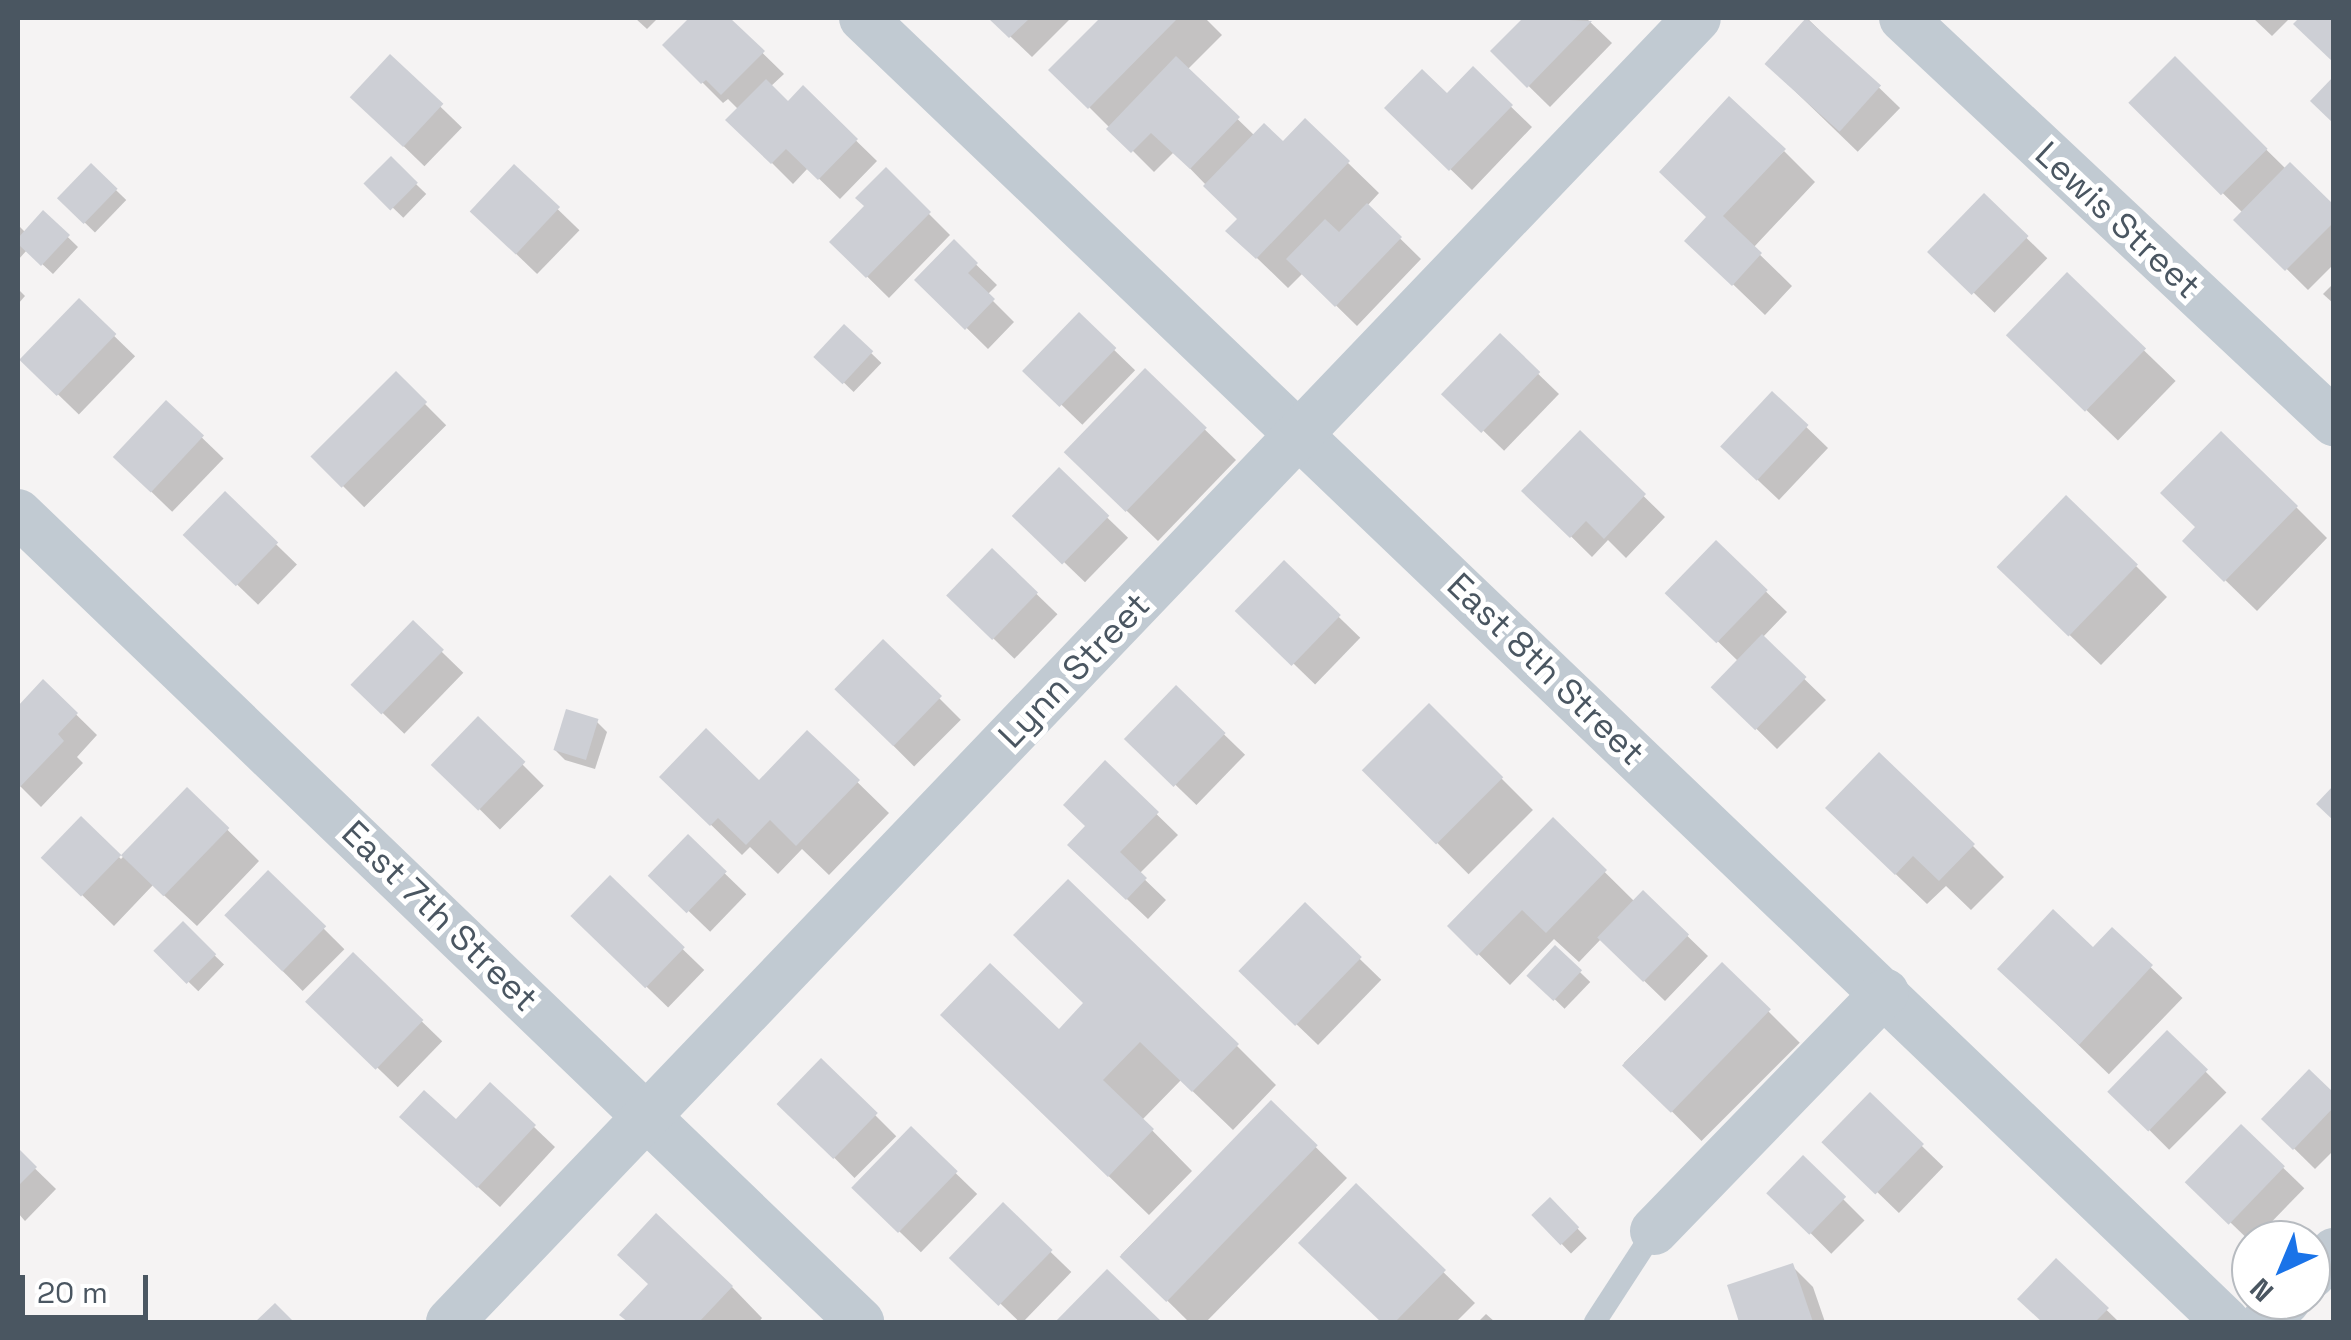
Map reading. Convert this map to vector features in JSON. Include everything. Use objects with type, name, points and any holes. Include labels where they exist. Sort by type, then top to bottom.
[{"type":"street","name":"East 8th Street","points":[[864,18],[2226,1322]]},
{"type":"street","name":"Lynn Street","points":[[450,1322],[1697,18]]},
{"type":"street","name":"Lewis Street","points":[[1902,18],[2334,422]]},
{"type":"street","name":"East 7th Street","points":[[18,513],[860,1322]]},
{"type":"street","points":[[1654,1231],[1884,993]]},
{"type":"lane","points":[[1596,1322],[1654,1231]]},
{"type":"building","points":[[689,18],[730,18],[765,51],[721,95],[706,80],[701,84],[662,45]]},
{"type":"building","points":[[988,18],[1030,18],[1009,38]]},
{"type":"building","points":[[1100,18],[1178,18],[1088,109],[1048,70]]},
{"type":"building","points":[[1523,18],[1592,21],[1527,88],[1490,51]]},
{"type":"building","points":[[1806,18],[1881,86],[1840,132],[1765,64]]},
{"type":"building","points":[[2299,18],[2334,18],[2334,63],[2293,24]]},
{"type":"building","points":[[390,54],[443,104],[403,147],[350,97]]},
{"type":"building","points":[[1176,56],[1240,117],[1190,169],[1151,133],[1131,153],[1106,129]]},
{"type":"building","points":[[2175,56],[2268,149],[2221,195],[2128,103]]},
{"type":"building","points":[[1473,66],[1513,105],[1449,171],[1384,108],[1422,69],[1447,93]]},
{"type":"building","points":[[2334,76],[2334,124],[2310,101]]},
{"type":"building","points":[[766,79],[788,101],[803,85],[858,139],[818,180],[786,149],[771,164],[725,120]]},
{"type":"building","points":[[1729,96],[1786,149],[1723,216],[1762,253],[1732,286],[1684,241],[1706,217],[1659,172]]},
{"type":"building","points":[[1305,118],[1350,161],[1256,259],[1225,231],[1237,219],[1203,186],[1264,123],[1283,141]]},
{"type":"building","points":[[391,156],[418,183],[390,210],[363,184]]},
{"type":"building","points":[[2290,162],[2334,205],[2334,222],[2285,271],[2233,220]]},
{"type":"building","points":[[91,163],[118,189],[84,224],[57,198]]},
{"type":"building","points":[[514,164],[560,207],[516,255],[470,212]]},
{"type":"building","points":[[886,167],[931,212],[866,278],[829,242],[864,206],[855,198]]},
{"type":"building","points":[[1984,193],[2029,236],[1972,295],[1927,252]]},
{"type":"building","points":[[1367,203],[1402,237],[1335,307],[1286,259],[1325,219],[1339,232]]},
{"type":"building","points":[[43,210],[70,235],[41,266],[18,244],[18,238]]},
{"type":"building","points":[[954,239],[978,263],[968,273],[995,299],[965,330],[914,280]]},
{"type":"building","points":[[2067,272],[2146,348],[2085,412],[2006,335]]},
{"type":"building","points":[[79,298],[116,334],[57,396],[19,360]]},
{"type":"building","points":[[1079,312],[1116,348],[1059,407],[1022,371]]},
{"type":"building","points":[[844,324],[873,351],[843,384],[813,357]]},
{"type":"building","points":[[1500,333],[1540,372],[1481,433],[1441,394]]},
{"type":"building","points":[[1145,368],[1207,428],[1126,512],[1064,452]]},
{"type":"building","points":[[396,371],[427,402],[342,488],[310,457]]},
{"type":"building","points":[[1772,391],[1809,425],[1757,481],[1720,447]]},
{"type":"building","points":[[166,400],[204,435],[151,493],[113,457]]},
{"type":"building","points":[[1580,430],[1646,494],[1604,539],[1586,521],[1570,538],[1521,491]]},
{"type":"building","points":[[2221,431],[2298,506],[2224,582],[2182,541],[2195,527],[2160,493]]},
{"type":"building","points":[[1059,467],[1109,516],[1062,565],[1012,516]]},
{"type":"building","points":[[225,491],[278,542],[236,586],[183,535]]},
{"type":"building","points":[[2066,495],[2138,564],[2068,636],[1997,567]]},
{"type":"building","points":[[1716,540],[1768,590],[1716,643],[1665,593]]},
{"type":"building","points":[[992,548],[1038,592],[992,640],[946,595]]},
{"type":"building","points":[[1284,560],[1341,615],[1292,666],[1235,611]]},
{"type":"building","points":[[413,620],[444,650],[381,715],[350,685]]},
{"type":"building","points":[[1762,634],[1807,677],[1755,730],[1711,687]]},
{"type":"building","points":[[883,639],[942,696],[893,746],[834,689]]},
{"type":"building","points":[[43,679],[78,713],[58,734],[64,741],[18,789],[18,706]]},
{"type":"building","points":[[1176,685],[1226,733],[1174,787],[1124,739]]},
{"type":"building","points":[[1429,703],[1503,777],[1436,844],[1362,770]]},
{"type":"building","points":[[566,709],[599,719],[586,760],[553,750]]},
{"type":"building","points":[[478,716],[525,762],[478,811],[431,765]]},
{"type":"building","points":[[706,728],[759,780],[807,730],[860,780],[796,846],[770,820],[746,845],[718,818],[710,826],[659,777]]},
{"type":"building","points":[[1879,752],[1975,844],[1939,881],[1913,856],[1895,875],[1825,808]]},
{"type":"building","points":[[1105,760],[1159,812],[1120,852],[1147,878],[1126,900],[1067,845],[1085,826],[1063,805]]},
{"type":"building","points":[[2334,785],[2334,821],[2316,804]]},
{"type":"building","points":[[187,787],[229,828],[163,896],[121,855]]},
{"type":"building","points":[[81,816],[121,855],[81,897],[41,858]]},
{"type":"building","points":[[1553,817],[1607,870],[1546,933],[1522,910],[1477,956],[1447,926]]},
{"type":"building","points":[[688,834],[727,872],[687,913],[648,876]]},
{"type":"building","points":[[268,870],[326,926],[283,972],[224,915]]},
{"type":"building","points":[[610,875],[685,947],[645,988],[570,916]]},
{"type":"building","points":[[1068,879],[1239,1044],[1192,1092],[1140,1042],[1103,1080],[1154,1129],[1108,1177],[940,1015],[990,963],[1059,1029],[1083,1003],[1013,935]]},
{"type":"building","points":[[1643,890],[1689,934],[1643,982],[1597,937]]},
{"type":"building","points":[[1305,902],[1362,957],[1295,1026],[1238,971]]},
{"type":"building","points":[[2053,909],[2093,947],[2112,927],[2153,965],[2079,1045],[1997,969]]},
{"type":"building","points":[[183,921],[216,954],[187,984],[153,951]]},
{"type":"building","points":[[1555,945],[1582,970],[1553,1001],[1526,976]]},
{"type":"building","points":[[353,952],[423,1020],[376,1070],[305,1002]]},
{"type":"building","points":[[1722,962],[1771,1009],[1671,1113],[1622,1066]]},
{"type":"building","points":[[2167,1030],[2208,1070],[2148,1131],[2107,1092]]},
{"type":"building","points":[[821,1058],[878,1113],[833,1159],[777,1104]]},
{"type":"building","points":[[2309,1069],[2334,1093],[2334,1107],[2293,1150],[2261,1119]]},
{"type":"building","points":[[490,1082],[536,1125],[477,1188],[399,1117],[424,1090],[456,1119]]},
{"type":"building","points":[[1870,1092],[1924,1144],[1875,1194],[1821,1142]]},
{"type":"building","points":[[1271,1100],[1318,1145],[1166,1302],[1120,1257]]},
{"type":"building","points":[[2241,1124],[2285,1166],[2229,1225],[2185,1182]]},
{"type":"building","points":[[911,1126],[958,1171],[898,1233],[851,1188]]},
{"type":"building","points":[[18,1148],[37,1167],[18,1186]]},
{"type":"building","points":[[1803,1155],[1846,1197],[1809,1235],[1766,1193]]},
{"type":"building","points":[[1356,1183],[1446,1270],[1395,1322],[1381,1322],[1298,1243]]},
{"type":"building","points":[[1550,1197],[1579,1227],[1560,1245],[1531,1215]]},
{"type":"building","points":[[1003,1202],[1053,1250],[998,1306],[949,1258]]},
{"type":"building","points":[[656,1213],[733,1286],[699,1322],[628,1322],[619,1315],[648,1284],[617,1255]]},
{"type":"building","points":[[2056,1258],[2109,1308],[2095,1322],[2042,1322],[2017,1299]]},
{"type":"building","points":[[1793,1263],[1813,1322],[1739,1322],[1727,1285]]},
{"type":"building","points":[[1107,1269],[1162,1322],[1055,1322]]},
{"type":"building","points":[[275,1303],[294,1322],[255,1322]]}]
